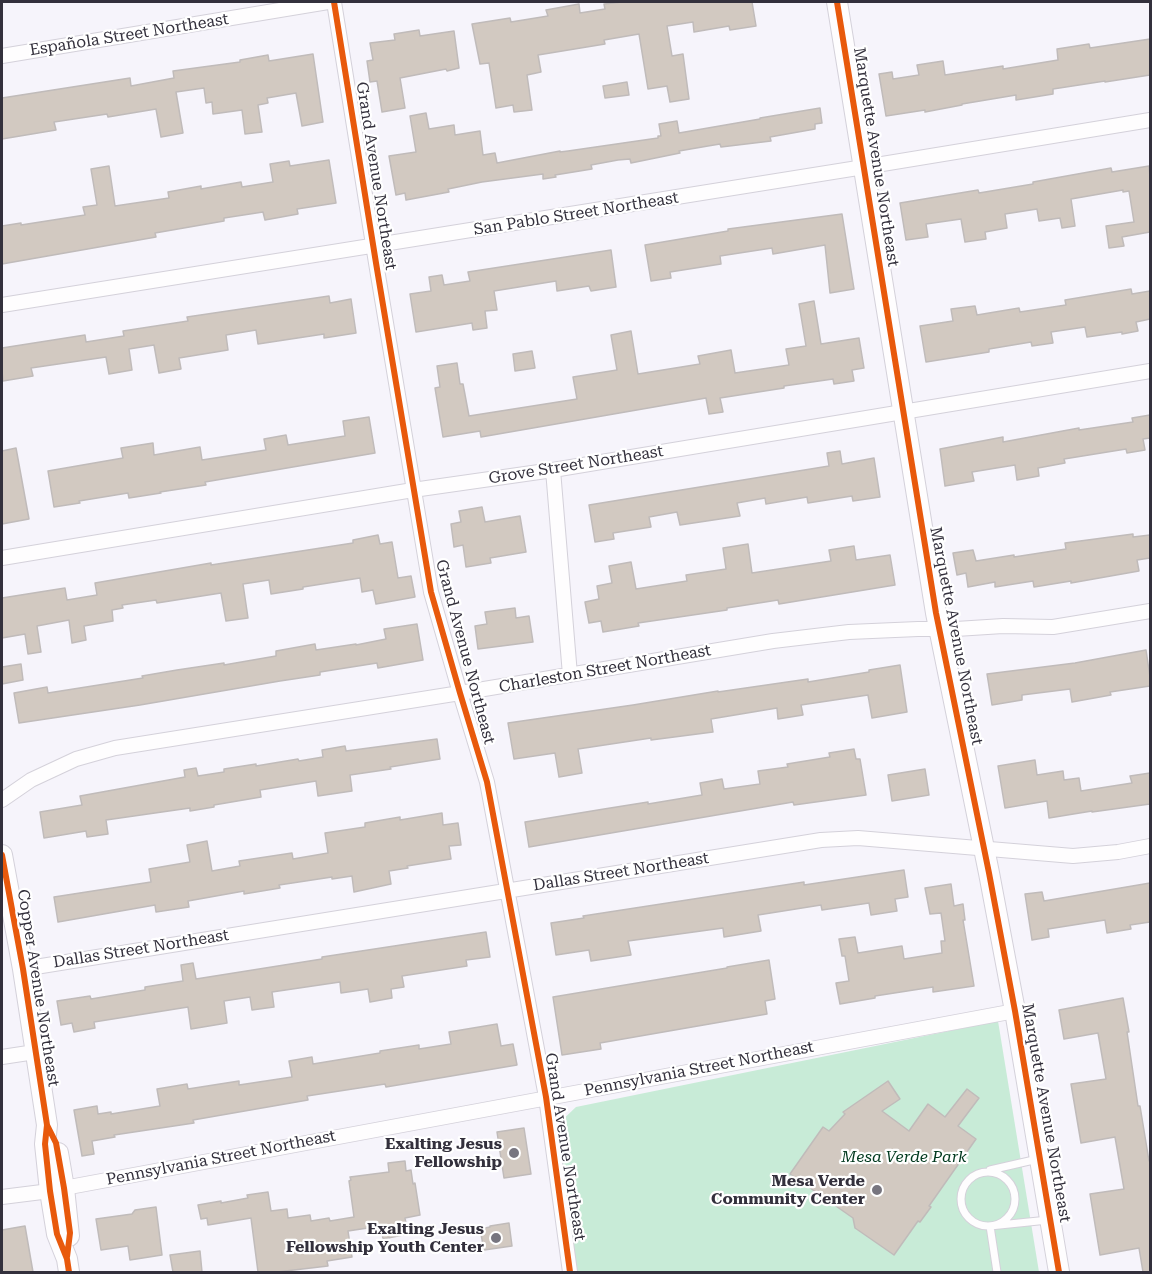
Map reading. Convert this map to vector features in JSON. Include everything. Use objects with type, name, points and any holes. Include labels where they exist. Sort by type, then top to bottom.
[{"type":"street","name":"Española Street Northeast","points":[[2,56],[328,2]]},
{"type":"street","name":"Grand Avenue Northeast","points":[[334,2],[431,592],[487,782],[546,1097],[570,1272]]},
{"type":"street","name":"Marquette Avenue Northeast","points":[[837,2],[939,629],[1015,1011],[1059,1272]]},
{"type":"street","name":"San Pablo Street Northeast","points":[[2,305],[1150,120]]},
{"type":"street","name":"Grove Street Northeast","points":[[2,558],[1150,371]]},
{"type":"street","points":[[553,470],[570,675]]},
{"type":"street","name":"Charleston Street Northeast","points":[[2,800],[31,780],[76,759],[115,748],[772,641],[849,632],[1053,627],[1150,611]]},
{"type":"street","name":"Dallas Street Northeast","points":[[23,969],[821,840],[858,838],[1073,856],[1118,852],[1150,846]]},
{"type":"street","name":"Copper Avenue Northeast","points":[[2,855],[23,969],[47,1125],[56,1143],[57,1189],[70,1233],[68,1266]]},
{"type":"street","name":"Pennsylvania Street Northeast","points":[[2,1197],[57,1189],[1015,1011]]},
{"type":"street","points":[[2,1057],[35,1052]]},
{"type":"lane","points":[[1040,1158],[974,1175],[967,1180],[963,1188],[961,1206],[972,1221],[981,1225],[1051,1220]]},
{"type":"lane","points":[[982,1172],[991,1171],[1007,1179],[1015,1194],[1015,1203],[1007,1219],[990,1226]]},
{"type":"lane","points":[[990,1226],[997,1272]]},
{"type":"green space","name":"Mesa Verde Park","points":[[998,1021],[1039,1272],[577,1272],[556,1126],[576,1107]]},
{"type":"building","points":[[752,2],[756,26],[730,30],[729,26],[694,32],[693,22],[667,26],[672,56],[683,54],[689,99],[670,102],[667,86],[648,89],[639,34],[604,40],[605,44],[538,55],[541,72],[527,75],[532,110],[514,112],[513,105],[496,108],[489,63],[480,64],[472,24],[510,18],[511,22],[548,16],[546,10],[579,4],[580,13],[605,9],[604,4]]},
{"type":"building","points":[[419,30],[420,36],[454,31],[459,68],[400,78],[405,108],[382,112],[377,81],[370,82],[367,61],[373,60],[370,43],[395,40],[394,34]]},
{"type":"building","points":[[1150,39],[1150,75],[1053,89],[1053,94],[1016,100],[1016,95],[925,112],[925,110],[886,116],[879,74],[892,72],[893,79],[919,75],[917,65],[943,61],[945,75],[1003,66],[1003,69],[1058,60],[1057,49],[1089,44],[1090,48]]},
{"type":"building","points":[[313,54],[323,122],[302,126],[296,93],[267,98],[268,103],[258,105],[262,132],[245,134],[242,110],[213,114],[212,102],[206,103],[204,88],[176,92],[183,133],[161,137],[156,109],[108,117],[107,114],[54,122],[56,130],[2,139],[2,98],[130,78],[131,86],[174,78],[173,71],[240,62],[240,60],[268,55],[269,61]]},
{"type":"building","points":[[627,82],[629,95],[605,98],[603,86]]},
{"type":"building","points":[[820,108],[822,123],[815,124],[815,129],[770,137],[771,141],[721,147],[720,144],[631,163],[630,159],[618,160],[591,165],[592,169],[555,175],[556,177],[543,179],[543,174],[482,182],[448,189],[449,192],[406,200],[405,193],[396,195],[389,156],[416,152],[410,116],[426,113],[429,129],[454,125],[455,135],[480,131],[483,155],[495,153],[497,163],[560,151],[658,138],[661,136],[659,124],[677,121],[679,133]]},
{"type":"building","points":[[329,160],[336,203],[297,209],[298,214],[265,220],[263,212],[224,218],[224,221],[155,233],[156,237],[2,264],[2,226],[85,215],[83,207],[97,205],[91,169],[109,166],[115,206],[169,198],[168,192],[201,186],[201,189],[241,182],[242,187],[273,182],[270,164],[289,161],[290,166]]},
{"type":"building","points":[[1149,166],[1150,232],[1122,237],[1124,246],[1109,248],[1106,226],[1134,222],[1129,191],[1123,192],[1123,190],[1071,199],[1075,226],[1062,228],[1060,218],[1039,221],[1037,209],[1005,214],[1007,228],[985,232],[986,239],[965,242],[961,219],[926,224],[928,237],[906,240],[900,203],[978,190],[979,193],[1111,168],[1112,172]]},
{"type":"building","points":[[842,214],[854,289],[830,293],[825,245],[773,254],[772,248],[720,256],[721,264],[670,272],[671,278],[651,281],[645,245],[728,231],[728,229]]},
{"type":"building","points":[[611,250],[616,287],[591,291],[589,286],[557,291],[556,281],[494,291],[497,310],[485,311],[487,328],[473,330],[472,323],[416,332],[410,294],[431,291],[429,277],[442,275],[444,285],[470,281],[468,272]]},
{"type":"building","points":[[1131,289],[1132,294],[1150,291],[1150,319],[1136,322],[1138,331],[1087,337],[1085,327],[1051,332],[1053,343],[1032,346],[1031,342],[989,349],[989,352],[926,362],[920,326],[953,321],[951,309],[975,306],[977,315],[1019,308],[1020,312],[1066,305],[1065,300]]},
{"type":"building","points":[[329,296],[330,303],[351,299],[356,333],[324,338],[324,334],[258,344],[256,330],[226,335],[228,350],[179,358],[181,369],[159,373],[154,345],[129,349],[132,370],[109,374],[106,357],[31,368],[33,376],[3,381],[2,348],[85,335],[86,342],[124,336],[123,331],[188,321],[187,317]]},
{"type":"building","points":[[814,301],[821,344],[859,338],[864,368],[852,370],[854,381],[834,384],[833,379],[720,398],[723,412],[709,414],[706,398],[481,437],[480,431],[443,437],[435,388],[440,387],[437,366],[457,363],[469,416],[577,399],[573,377],[617,370],[611,335],[631,331],[638,374],[700,364],[698,356],[731,350],[735,373],[789,365],[786,349],[806,346],[799,304]]},
{"type":"building","points":[[532,351],[535,368],[515,371],[513,354]]},
{"type":"building","points":[[1150,415],[1150,438],[1143,439],[1145,450],[1127,453],[1126,449],[1064,459],[1065,463],[1038,468],[1039,476],[1017,480],[1015,465],[972,472],[974,481],[945,486],[940,449],[1003,437],[1003,442],[1079,428],[1079,430],[1133,422],[1132,418]]},
{"type":"building","points":[[369,417],[375,453],[205,482],[206,485],[161,493],[129,498],[128,493],[54,507],[48,471],[123,458],[121,448],[153,443],[154,455],[200,447],[202,460],[266,450],[264,439],[286,435],[288,445],[345,436],[343,421]]},
{"type":"building","points":[[16,448],[29,519],[2,524],[2,451]]},
{"type":"building","points":[[840,451],[842,464],[874,458],[880,497],[853,501],[852,496],[808,503],[807,497],[766,504],[765,498],[737,503],[740,516],[680,525],[677,512],[649,517],[651,527],[613,533],[614,539],[595,542],[589,505],[829,466],[827,453]]},
{"type":"building","points":[[482,507],[485,522],[520,516],[526,552],[490,558],[491,563],[466,567],[463,545],[454,547],[451,524],[461,522],[459,511]]},
{"type":"building","points":[[1133,534],[1133,537],[1150,535],[1150,558],[1137,560],[1139,571],[1034,587],[1033,581],[995,587],[995,582],[968,587],[966,573],[957,575],[953,553],[973,550],[976,561],[1014,555],[1014,557],[1066,549],[1065,543]]},
{"type":"building","points":[[378,535],[380,544],[392,542],[398,578],[411,576],[415,597],[376,604],[373,590],[362,592],[360,578],[271,594],[269,580],[243,584],[248,618],[226,621],[221,593],[157,603],[156,600],[122,605],[123,608],[112,610],[113,621],[84,626],[86,640],[72,643],[69,620],[37,626],[41,652],[28,654],[25,634],[2,638],[2,598],[65,588],[67,600],[97,595],[95,583],[211,563],[211,565],[353,543],[353,540]]},
{"type":"building","points":[[748,544],[752,573],[831,561],[829,550],[854,546],[856,560],[890,555],[895,585],[779,604],[778,600],[727,608],[727,610],[638,623],[639,626],[603,632],[601,621],[589,623],[585,602],[599,599],[597,586],[612,583],[609,566],[631,562],[636,589],[687,581],[686,575],[726,569],[723,548]]},
{"type":"building","points":[[515,608],[516,618],[529,616],[533,642],[478,649],[475,626],[487,624],[485,612]]},
{"type":"building","points":[[417,624],[423,660],[378,668],[377,663],[320,672],[320,675],[19,723],[14,693],[47,687],[48,693],[143,678],[142,676],[177,670],[224,663],[224,665],[276,656],[276,651],[315,644],[316,650],[356,645],[386,639],[384,629]]},
{"type":"building","points":[[1146,650],[1150,686],[1110,692],[1111,695],[1072,702],[1070,689],[1022,695],[1022,700],[992,705],[987,674],[1075,663]]},
{"type":"building","points":[[21,664],[23,680],[2,684],[2,667]]},
{"type":"building","points":[[900,665],[907,712],[872,718],[868,695],[801,705],[803,715],[778,719],[777,708],[711,719],[713,732],[578,749],[582,773],[559,777],[555,753],[514,759],[508,723],[718,691],[808,679],[808,682]]},
{"type":"building","points":[[437,739],[440,759],[350,775],[352,791],[318,796],[316,781],[260,790],[261,797],[214,805],[214,807],[190,811],[190,808],[106,820],[108,834],[87,837],[86,831],[44,838],[40,812],[82,805],[80,796],[185,777],[184,770],[196,768],[198,776],[256,764],[256,766],[323,757],[322,750],[345,746],[346,751]]},
{"type":"building","points":[[854,749],[856,759],[860,759],[866,795],[794,805],[793,802],[529,847],[525,822],[702,795],[700,783],[722,779],[724,789],[760,784],[758,771],[788,767],[787,764],[830,757],[829,753]]},
{"type":"building","points":[[1035,760],[1037,775],[1063,771],[1064,780],[1079,778],[1081,791],[1132,783],[1130,776],[1150,773],[1150,804],[1049,818],[1047,801],[1005,808],[998,766]]},
{"type":"building","points":[[925,769],[929,795],[892,801],[888,775]]},
{"type":"building","points":[[442,813],[443,825],[458,823],[461,845],[449,846],[451,859],[389,871],[391,884],[354,892],[352,876],[332,879],[332,877],[279,885],[280,888],[244,894],[244,891],[188,901],[189,907],[156,912],[155,905],[58,922],[54,897],[151,882],[149,869],[190,862],[187,845],[207,841],[212,871],[240,866],[239,861],[292,853],[293,859],[328,853],[325,833],[365,827],[365,823],[400,817],[400,820]]},
{"type":"building","points":[[904,870],[908,897],[895,899],[897,911],[871,915],[869,903],[822,910],[821,905],[758,915],[761,931],[724,937],[723,928],[628,941],[631,955],[591,961],[589,950],[556,955],[551,923],[804,882],[804,885]]},
{"type":"building","points":[[1150,883],[1150,922],[1130,925],[1131,929],[1107,933],[1105,920],[1048,929],[1049,937],[1032,940],[1025,894],[1042,892],[1044,901]]},
{"type":"building","points":[[951,884],[954,906],[963,904],[965,920],[963,920],[974,986],[933,992],[933,987],[840,1004],[836,983],[849,981],[845,956],[842,956],[839,939],[855,937],[858,953],[902,946],[904,959],[942,953],[941,941],[945,941],[941,913],[930,914],[925,888]]},
{"type":"building","points":[[486,932],[490,957],[466,960],[467,966],[402,976],[404,987],[391,989],[392,998],[370,1002],[368,989],[341,993],[340,982],[272,992],[274,1007],[252,1010],[250,997],[224,1001],[227,1023],[191,1029],[188,1007],[94,1022],[95,1028],[74,1032],[72,1023],[61,1025],[57,1001],[90,996],[91,999],[183,981],[181,965],[193,963],[196,979]]},
{"type":"building","points":[[769,960],[775,999],[765,1001],[767,1014],[600,1043],[601,1049],[562,1055],[553,997]]},
{"type":"building","points":[[1123,998],[1138,1106],[1140,1106],[1150,1161],[1150,1272],[1143,1272],[1139,1248],[1100,1255],[1090,1194],[1124,1189],[1115,1137],[1081,1143],[1071,1084],[1106,1079],[1098,1033],[1064,1039],[1059,1010]]},
{"type":"building","points":[[497,1024],[501,1046],[513,1044],[517,1065],[386,1087],[385,1084],[307,1096],[308,1100],[193,1120],[194,1123],[114,1135],[115,1137],[92,1141],[94,1154],[82,1156],[74,1110],[97,1106],[98,1114],[111,1112],[111,1114],[160,1106],[157,1089],[187,1084],[188,1089],[239,1081],[239,1085],[292,1077],[289,1061],[312,1057],[313,1064],[419,1045],[419,1049],[451,1044],[449,1032]]},
{"type":"building","name":"Mesa Verde Community Center","points":[[888,1081],[900,1099],[882,1111],[909,1131],[928,1104],[945,1117],[967,1089],[979,1098],[958,1126],[976,1139],[929,1206],[931,1207],[894,1255],[855,1228],[853,1218],[790,1174],[823,1127],[829,1131],[845,1114],[843,1112]]},
{"type":"building","name":"Exalting Jesus Fellowship","points":[[524,1128],[531,1174],[504,1178],[497,1132]]},
{"type":"building","points":[[405,1161],[406,1171],[411,1170],[413,1184],[415,1183],[420,1215],[405,1218],[408,1234],[383,1239],[381,1226],[348,1231],[352,1257],[327,1261],[328,1266],[258,1272],[251,1218],[208,1225],[207,1218],[201,1219],[198,1205],[248,1198],[247,1195],[268,1192],[271,1211],[287,1209],[288,1218],[310,1215],[311,1221],[329,1218],[330,1221],[354,1217],[350,1177],[389,1172],[388,1163]]},
{"type":"building","points":[[156,1207],[162,1255],[130,1260],[128,1246],[101,1250],[96,1219],[132,1214],[135,1210]]},
{"type":"building","name":"Exalting Jesus Fellowship Youth Center","points":[[509,1223],[512,1246],[484,1250],[480,1229]]},
{"type":"building","points":[[25,1226],[33,1272],[2,1272],[2,1230]]},
{"type":"building","points":[[200,1251],[202,1272],[173,1272],[170,1255]]},
{"type":"cycle path","points":[[334,2],[431,592],[487,782],[546,1097],[570,1272]]},
{"type":"cycle path","points":[[837,2],[936,613],[1015,1011],[1059,1272]]},
{"type":"cycle path","points":[[2,855],[23,969],[47,1125],[45,1144],[50,1191],[57,1234],[67,1259],[69,1272]]},
{"type":"cycle path","points":[[47,1125],[56,1143],[64,1188],[70,1233],[67,1257]]},
{"type":"place","name":"Exalting Jesus Fellowship","points":[[514,1153]]},
{"type":"place","name":"Mesa Verde Community Center","points":[[877,1190]]},
{"type":"place","name":"Exalting Jesus Fellowship Youth Center","points":[[496,1238]]}]
